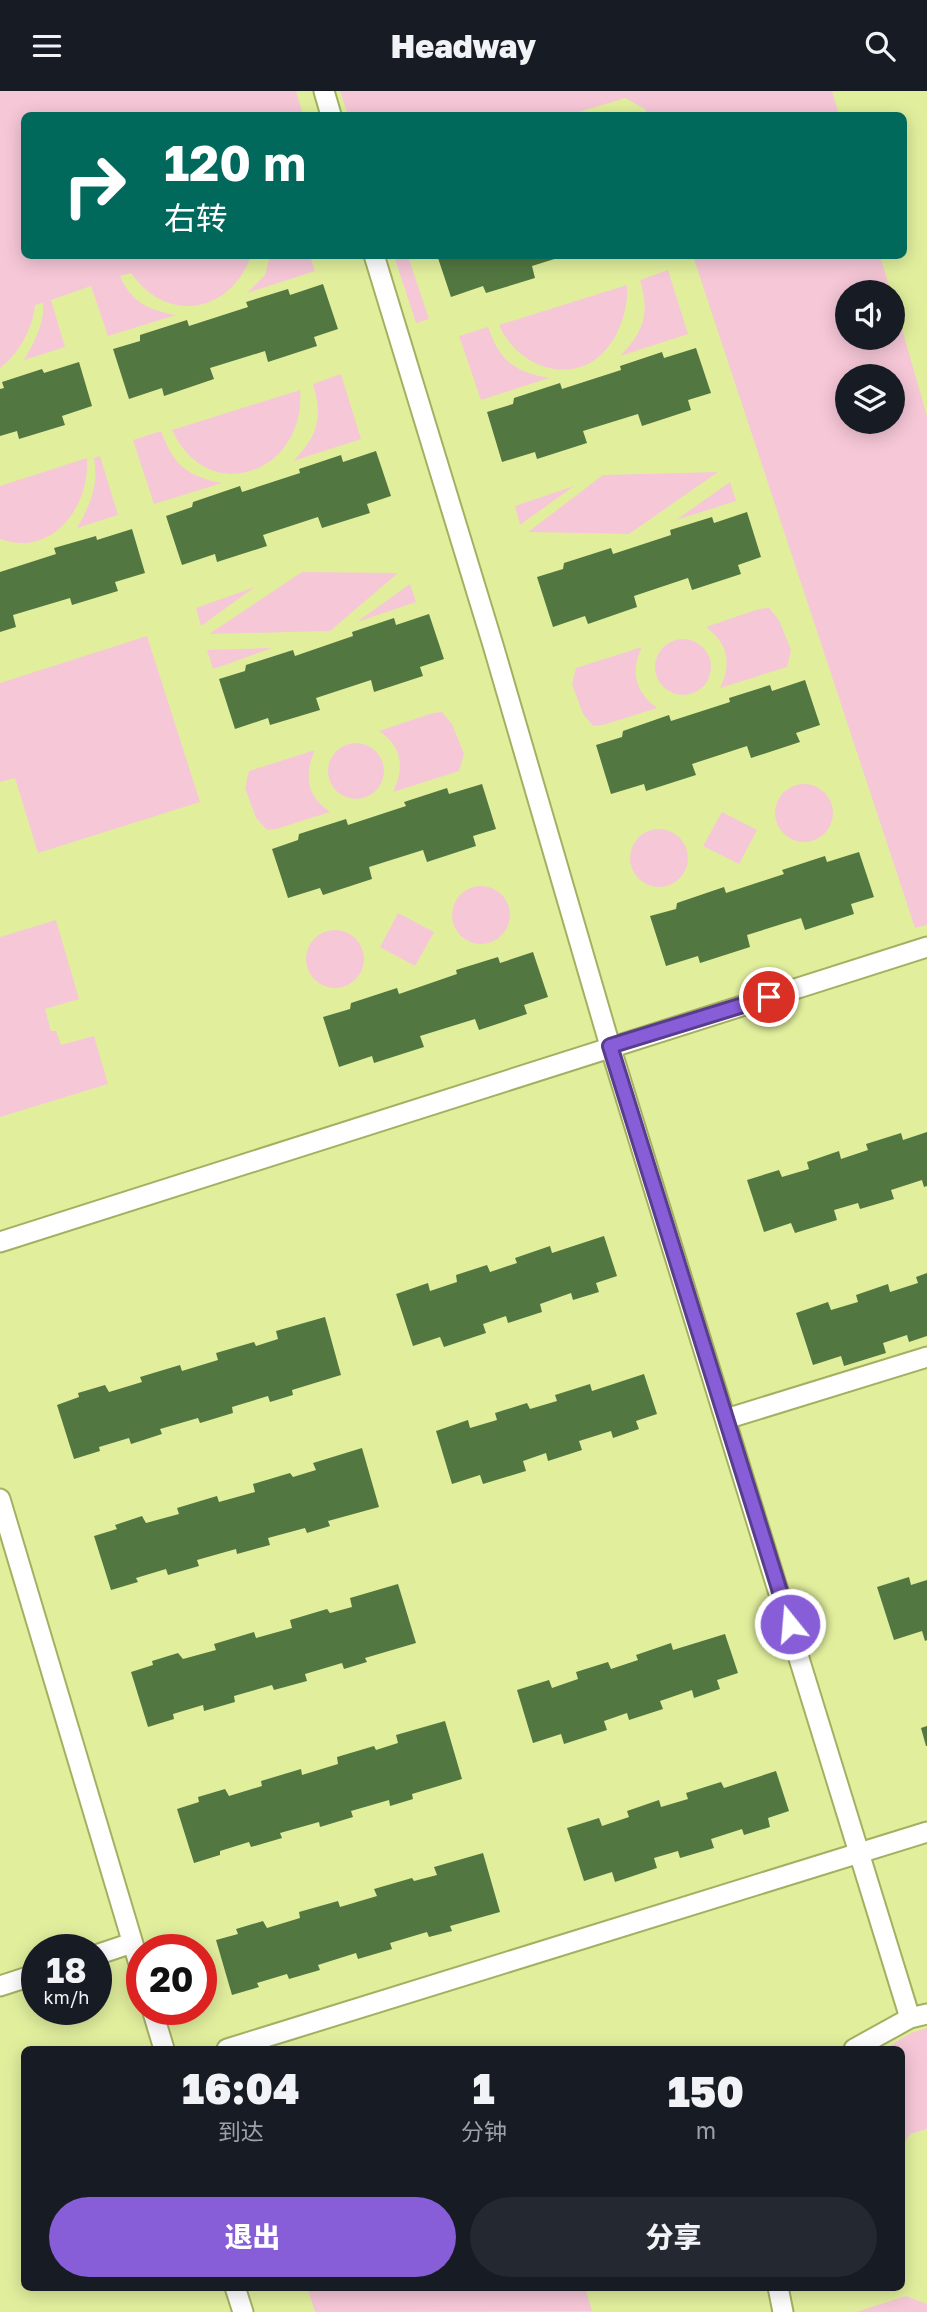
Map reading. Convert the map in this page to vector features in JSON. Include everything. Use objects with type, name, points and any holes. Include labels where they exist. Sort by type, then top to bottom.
[{"type":"lane","points":[[324,91],[330,112]]},
{"type":"lane","points":[[375,259],[493,645],[610,1046],[861,1853],[919,2016],[860,2046]]},
{"type":"lane","points":[[0,1242],[927,947]]},
{"type":"lane","points":[[726,1419],[927,1357]]},
{"type":"lane","points":[[0,1499],[129,1934]]},
{"type":"lane","points":[[237,2046],[927,1832]]},
{"type":"lane","points":[[0,1986],[21,1979]]},
{"type":"lane","points":[[157,2025],[163,2046]]},
{"type":"lane","points":[[236,2291],[243,2312]]},
{"type":"lane","points":[[779,2291],[783,2312]]},
{"type":"shaded area","points":[[0,91],[296,91],[302,112],[21,112],[21,259],[249,259],[241,275],[228,290],[213,300],[196,305],[179,305],[162,300],[145,289],[131,273],[120,276],[130,293],[142,304],[176,315],[108,336],[91,286],[51,300],[65,347],[24,360],[41,325],[43,303],[35,305],[24,340],[0,368]]},
{"type":"shaded area","points":[[340,91],[832,91],[838,112],[646,112],[625,98],[579,112],[347,112]]},
{"type":"shaded area","points":[[269,259],[311,259],[315,271],[247,293],[265,275]]},
{"type":"shaded area","points":[[395,259],[409,259],[429,319],[416,323]]},
{"type":"shaded area","points":[[694,259],[881,259],[887,280],[835,280],[835,350],[905,350],[905,340],[927,416],[927,925],[915,928]]},
{"type":"shaded area","points":[[668,270],[688,334],[620,356],[635,338],[643,321],[644,303],[640,280]]},
{"type":"shaded area","points":[[627,285],[626,308],[613,340],[598,358],[575,369],[548,368],[536,363],[514,347],[499,325]]},
{"type":"shaded area","points":[[488,327],[498,348],[510,363],[526,372],[549,378],[481,400],[459,336]]},
{"type":"shaded area","points":[[341,374],[361,439],[293,461],[308,443],[316,426],[318,407],[313,384]]},
{"type":"shaded area","points":[[300,390],[298,418],[288,442],[272,459],[252,470],[231,474],[209,469],[188,455],[172,430]]},
{"type":"shaded area","points":[[161,431],[171,453],[183,467],[200,477],[222,483],[154,504],[133,440]]},
{"type":"shaded area","points":[[100,456],[118,515],[77,528],[92,495],[94,458]]},
{"type":"shaded area","points":[[87,458],[82,494],[75,510],[64,524],[51,535],[36,541],[19,543],[0,539],[0,486]]},
{"type":"shaded area","points":[[718,472],[629,534],[528,532],[603,475]]},
{"type":"shaded area","points":[[730,482],[736,501],[676,520]]},
{"type":"shaded area","points":[[574,486],[520,525],[515,506]]},
{"type":"shaded area","points":[[302,572],[398,573],[330,631],[209,634]]},
{"type":"shaded area","points":[[410,584],[416,602],[357,622]]},
{"type":"shaded area","points":[[255,587],[201,626],[196,608]]},
{"type":"shaded area","points":[[769,608],[779,620],[791,650],[787,667],[720,688],[726,671],[726,655],[719,640],[706,627]]},
{"type":"shaded area","points":[[147,636],[200,802],[38,853],[15,778],[0,782],[0,683]]},
{"type":"shaded area","points":[[683,639],[694,641],[703,647],[709,656],[709,678],[703,687],[694,693],[683,695],[672,693],[663,687],[657,678],[655,667],[657,656],[663,647],[672,641]]},
{"type":"shaded area","points":[[642,647],[636,664],[637,681],[644,695],[657,708],[593,726],[583,714],[572,684],[576,668]]},
{"type":"shaded area","points":[[272,648],[213,669],[207,650]]},
{"type":"shaded area","points":[[442,712],[452,724],[464,754],[459,771],[393,792],[399,774],[399,758],[393,743],[379,731]]},
{"type":"shaded area","points":[[356,743],[367,745],[376,751],[382,760],[382,782],[376,791],[367,797],[356,799],[345,797],[336,791],[330,782],[328,771],[330,760],[336,751],[345,745]]},
{"type":"shaded area","points":[[315,750],[309,768],[309,784],[316,799],[330,812],[267,830],[256,818],[245,788],[249,771]]},
{"type":"shaded area","points":[[804,784],[815,786],[828,797],[833,813],[831,824],[820,837],[804,842],[793,840],[780,829],[775,813],[777,802],[788,789]]},
{"type":"shaded area","points":[[722,812],[757,830],[739,864],[703,846]]},
{"type":"shaded area","points":[[659,829],[670,831],[683,842],[688,858],[686,869],[675,882],[659,887],[648,885],[635,874],[630,858],[632,847],[643,834]]},
{"type":"shaded area","points":[[481,886],[492,888],[505,899],[510,915],[508,926],[497,939],[481,944],[470,942],[457,931],[452,915],[454,904],[465,891]]},
{"type":"shaded area","points":[[398,913],[434,932],[415,966],[380,947]]},
{"type":"shaded area","points":[[56,920],[79,999],[45,1009],[51,1031],[56,1031],[61,1045],[94,1036],[108,1084],[0,1117],[0,937]]},
{"type":"shaded area","points":[[335,930],[346,932],[359,943],[364,959],[362,970],[351,983],[335,988],[324,986],[311,975],[306,959],[308,948],[319,935]]},
{"type":"shaded area","points":[[927,2028],[927,2129],[910,2134],[905,2142],[905,2046],[889,2046],[911,2033]]},
{"type":"shaded area","points":[[308,2291],[586,2291],[592,2311],[315,2312]]},
{"type":"shaded area","points":[[906,2296],[927,2304],[927,2312],[856,2312]]},
{"type":"building","points":[[438,259],[554,259],[532,266],[535,278],[486,293],[483,286],[451,297]]},
{"type":"building","points":[[323,284],[338,329],[314,337],[317,346],[268,362],[265,351],[210,368],[214,379],[164,396],[162,388],[129,399],[113,349],[140,341],[140,335],[187,320],[189,326],[248,307],[246,302],[288,289],[290,295]]},
{"type":"building","points":[[696,348],[711,393],[688,400],[691,410],[642,426],[638,414],[583,431],[587,443],[537,459],[535,452],[502,462],[487,412],[513,404],[514,398],[560,383],[562,389],[621,370],[620,366],[662,352],[664,358]]},
{"type":"building","points":[[79,362],[92,406],[62,416],[65,425],[19,439],[17,431],[0,436],[0,389],[4,388],[2,382],[42,369],[44,373]]},
{"type":"building","points":[[376,451],[391,496],[367,504],[370,513],[322,528],[318,517],[263,535],[267,546],[217,562],[215,554],[182,565],[166,516],[192,507],[193,502],[240,486],[242,492],[300,473],[299,469],[341,455],[343,462]]},
{"type":"building","points":[[747,512],[761,557],[738,565],[741,574],[692,590],[688,578],[634,596],[637,607],[588,624],[585,616],[553,627],[537,577],[563,569],[564,563],[611,548],[613,554],[671,535],[670,530],[712,517],[714,523]]},
{"type":"building","points":[[132,529],[145,573],[115,582],[118,591],[72,605],[70,598],[13,615],[16,627],[0,632],[0,572],[56,554],[54,548],[96,536],[97,540]]},
{"type":"building","points":[[429,614],[444,659],[420,667],[423,676],[374,692],[371,680],[316,698],[320,710],[270,725],[268,718],[235,729],[219,679],[245,671],[246,665],[293,650],[295,656],[353,636],[352,632],[394,618],[396,625]]},
{"type":"building","points":[[805,680],[820,725],[796,733],[800,742],[751,758],[747,746],[692,764],[696,775],[646,791],[644,784],[611,794],[596,745],[622,737],[623,731],[669,715],[671,721],[730,702],[729,698],[770,685],[772,691]]},
{"type":"building","points":[[482,784],[496,829],[473,836],[476,846],[427,862],[423,850],[369,867],[372,879],[323,895],[320,888],[288,898],[272,849],[298,840],[299,834],[346,819],[348,825],[406,806],[404,802],[447,788],[449,794]]},
{"type":"building","points":[[859,852],[874,897],[851,904],[854,914],[805,930],[801,918],[747,935],[750,947],[700,963],[698,956],[666,966],[650,916],[676,909],[677,903],[724,887],[726,893],[784,874],[782,870],[825,856],[827,862]]},
{"type":"building","points":[[533,952],[548,997],[524,1005],[527,1014],[479,1030],[475,1019],[420,1036],[424,1047],[374,1063],[372,1056],[339,1067],[323,1017],[350,1009],[351,1003],[397,988],[399,994],[457,974],[456,970],[498,957],[500,963]]},
{"type":"building","points":[[927,1132],[927,1186],[924,1187],[922,1180],[891,1190],[894,1199],[860,1209],[858,1203],[834,1210],[837,1220],[795,1233],[791,1223],[764,1232],[747,1180],[779,1170],[782,1177],[809,1169],[807,1162],[839,1151],[841,1159],[868,1150],[866,1144],[901,1133],[903,1140]]},
{"type":"building","points":[[604,1236],[617,1276],[596,1283],[599,1292],[573,1300],[571,1293],[540,1304],[542,1312],[508,1323],[506,1316],[483,1324],[486,1333],[444,1347],[440,1337],[413,1346],[396,1294],[428,1283],[430,1291],[457,1282],[456,1275],[487,1265],[490,1272],[517,1263],[515,1258],[550,1246],[552,1253]]},
{"type":"building","points":[[927,1273],[927,1336],[909,1342],[907,1335],[883,1343],[886,1353],[844,1366],[841,1356],[813,1365],[796,1313],[828,1302],[831,1310],[858,1302],[856,1295],[888,1284],[890,1292],[918,1283],[916,1277]]},
{"type":"building","points":[[325,1317],[341,1375],[292,1390],[293,1395],[270,1402],[268,1396],[232,1407],[233,1413],[200,1423],[198,1418],[160,1429],[162,1434],[131,1444],[129,1438],[99,1447],[100,1451],[74,1459],[57,1405],[79,1397],[78,1393],[105,1385],[109,1392],[142,1382],[140,1377],[180,1365],[182,1371],[218,1360],[216,1353],[254,1342],[256,1346],[278,1339],[276,1331]]},
{"type":"building","points":[[644,1374],[657,1414],[636,1421],[639,1429],[613,1438],[611,1431],[579,1441],[582,1450],[548,1461],[546,1453],[523,1461],[526,1471],[483,1484],[480,1475],[452,1484],[436,1431],[468,1420],[470,1428],[497,1420],[495,1413],[527,1403],[530,1409],[557,1401],[555,1395],[590,1384],[592,1391]]},
{"type":"building","points":[[362,1448],[379,1507],[328,1521],[330,1526],[307,1533],[305,1528],[268,1538],[270,1545],[237,1554],[236,1549],[197,1560],[199,1566],[168,1575],[166,1569],[136,1578],[138,1582],[111,1590],[94,1536],[117,1529],[115,1525],[142,1516],[146,1523],[179,1514],[177,1508],[217,1496],[219,1502],[255,1492],[253,1484],[290,1473],[293,1477],[316,1470],[313,1463]]},
{"type":"building","points":[[909,1577],[911,1585],[927,1580],[925,1641],[922,1631],[894,1640],[877,1587]]},
{"type":"building","points":[[398,1584],[416,1643],[365,1658],[367,1662],[344,1669],[342,1663],[305,1674],[307,1681],[274,1690],[272,1685],[234,1696],[235,1702],[204,1711],[203,1705],[173,1714],[174,1719],[148,1727],[131,1672],[153,1665],[152,1661],[178,1653],[183,1659],[216,1650],[214,1644],[254,1632],[256,1638],[292,1628],[290,1620],[327,1609],[330,1613],[352,1607],[350,1598]]},
{"type":"building","points":[[725,1634],[738,1673],[717,1680],[720,1689],[694,1698],[692,1690],[660,1701],[663,1709],[629,1720],[627,1713],[604,1721],[607,1730],[564,1744],[561,1734],[533,1743],[517,1690],[549,1680],[552,1688],[578,1679],[576,1672],[608,1662],[611,1669],[638,1660],[636,1655],[671,1643],[673,1650]]},
{"type":"building","points":[[445,1721],[462,1779],[412,1794],[413,1799],[390,1806],[389,1800],[351,1811],[353,1817],[320,1827],[319,1822],[280,1833],[282,1838],[251,1847],[249,1842],[194,1863],[177,1809],[199,1802],[198,1797],[225,1789],[229,1796],[262,1786],[261,1781],[301,1769],[302,1775],[338,1764],[337,1757],[374,1746],[376,1750],[398,1743],[396,1735]]},
{"type":"building","points":[[927,1726],[927,1746],[926,1746],[921,1728]]},
{"type":"building","points":[[776,1771],[789,1811],[768,1818],[770,1827],[744,1835],[742,1829],[711,1839],[714,1848],[680,1858],[678,1851],[654,1858],[657,1868],[615,1882],[612,1872],[584,1881],[567,1828],[599,1818],[602,1826],[629,1817],[627,1811],[659,1800],[661,1807],[688,1799],[686,1793],[721,1782],[724,1788]]},
{"type":"building","points":[[483,1853],[500,1912],[450,1926],[452,1931],[429,1937],[427,1932],[390,1943],[392,1949],[358,1959],[356,1953],[318,1965],[320,1970],[289,1979],[287,1974],[257,1983],[259,1987],[232,1995],[217,1940],[238,1934],[236,1929],[263,1921],[267,1928],[300,1918],[299,1912],[338,1901],[340,1907],[377,1896],[374,1889],[412,1878],[414,1881],[437,1875],[434,1867]]},
{"type":"route","points":[[769,997],[610,1046],[790,1624]]}]
